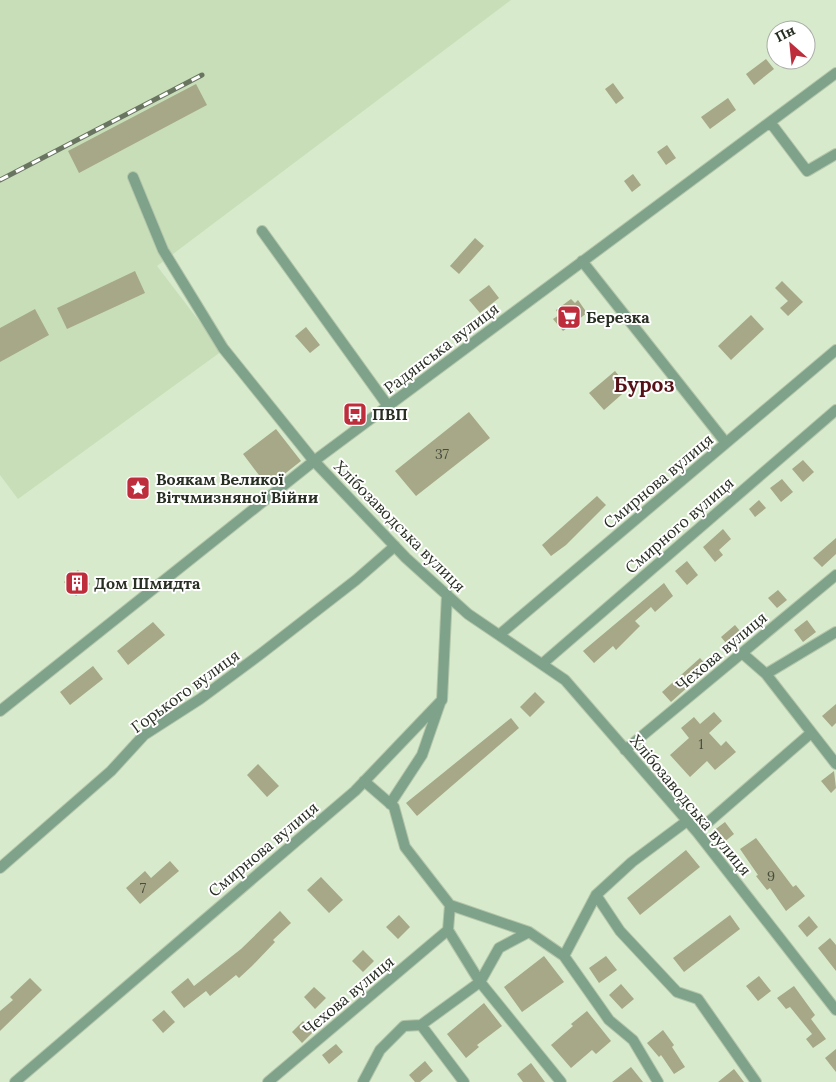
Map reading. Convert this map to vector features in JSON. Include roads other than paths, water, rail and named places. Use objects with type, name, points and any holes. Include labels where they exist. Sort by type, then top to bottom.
[{"type":"street","name":"Радянська вулиця","points":[[0,711],[314,461],[836,74]]},
{"type":"street","points":[[770,122],[807,171],[836,154]]},
{"type":"street","name":"Хлібозаводська вулиця","points":[[133,177],[163,250],[223,348],[314,461],[395,546],[468,614],[565,680],[697,832],[836,1010]]},
{"type":"street","points":[[262,231],[388,406]]},
{"type":"street","points":[[582,261],[726,442]]},
{"type":"street","name":"Смирнова вулиця","points":[[499,635],[836,350]]},
{"type":"street","name":"Смирного вулиця","points":[[542,664],[836,410]]},
{"type":"street","name":"Горького вулиця","points":[[0,868],[52,820],[111,771],[144,735],[200,699],[262,653],[356,580],[395,546]]},
{"type":"street","name":"Чехова вулиця","points":[[625,750],[836,575]]},
{"type":"street","points":[[390,804],[422,755],[442,700],[447,594]]},
{"type":"street","points":[[766,674],[836,632]]},
{"type":"street","points":[[742,653],[766,674],[836,764]]},
{"type":"street","name":"Смирнова вулиця","points":[[14,1082],[364,781],[442,700]]},
{"type":"street","points":[[697,832],[811,733]]},
{"type":"street","points":[[364,781],[394,807],[405,847],[450,905],[529,932],[564,956],[609,1020],[633,1040],[658,1082]]},
{"type":"street","points":[[564,956],[596,894],[632,862],[687,821]]},
{"type":"street","points":[[596,894],[620,931],[677,992],[698,999],[756,1082]]},
{"type":"street","points":[[450,905],[448,930],[480,982],[561,1082]]},
{"type":"street","name":"Чехова вулиця","points":[[268,1082],[448,930]]},
{"type":"street","points":[[363,1082],[380,1050],[404,1026],[421,1026],[480,982],[499,948],[529,932]]},
{"type":"street","points":[[421,1026],[464,1082]]},
{"type":"railway","points":[[0,180],[202,75]]},
{"type":"place","name":"Березка","points":[[569,317]]},
{"type":"place","name":"ПВП","points":[[355,414]]},
{"type":"place","name":"Воякам Великої Вітчмизняної Війни","points":[[138,488]]},
{"type":"place","name":"Дом Шмидта","points":[[77,583]]},
{"type":"district","name":"Буроз","points":[[644,385]]}]
